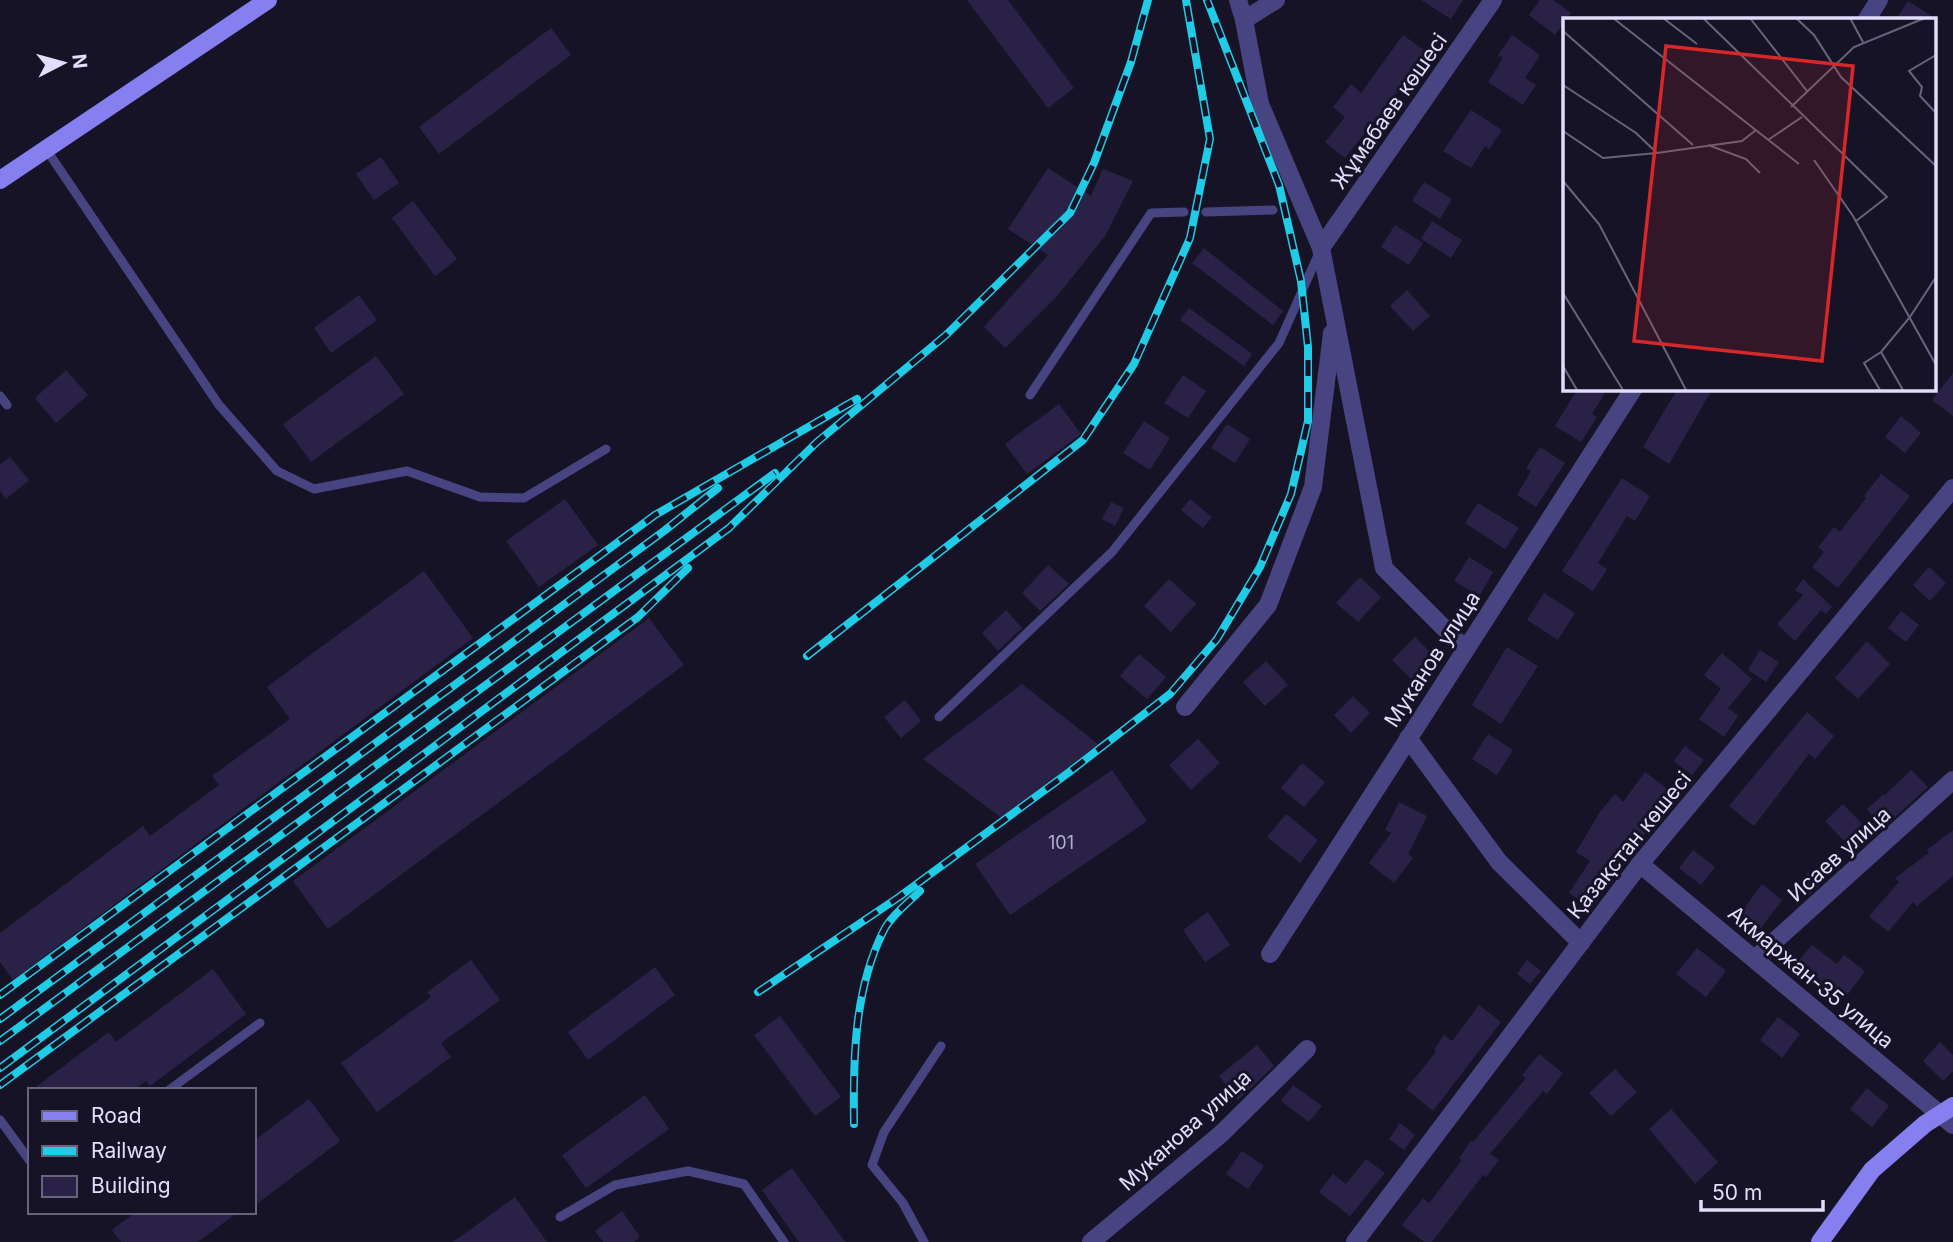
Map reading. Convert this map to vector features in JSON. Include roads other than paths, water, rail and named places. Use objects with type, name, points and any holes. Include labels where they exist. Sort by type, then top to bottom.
[{"type":"main road","points":[[0,180],[268,0]]},
{"type":"main road","points":[[1820,1242],[1872,1170],[1925,1124],[1949,1115]]},
{"type":"street","points":[[1238,0],[1260,104],[1300,209],[1321,248],[1384,569],[1465,649]]},
{"type":"street","points":[[1244,20],[1276,0]]},
{"type":"street","name":"Жұмабаев көшесі","points":[[1321,248],[1493,0]]},
{"type":"street","points":[[1868,18],[1879,0]]},
{"type":"street","points":[[1185,707],[1268,605],[1273,592],[1312,487],[1335,315]]},
{"type":"street","name":"Муканов улица","points":[[1270,954],[1633,390]]},
{"type":"street","name":"Қазақстан көшесі","points":[[1355,1242],[1640,864],[1953,488]]},
{"type":"street","points":[[1408,738],[1499,862],[1581,943]]},
{"type":"street","name":"Исаев улица","points":[[1755,960],[1953,780]]},
{"type":"street","name":"Акмаржан-35 улица","points":[[1640,864],[1949,1115]]},
{"type":"street","name":"Муканова улица","points":[[1091,1242],[1221,1134],[1307,1049]]},
{"type":"lane","points":[[46,149],[219,405],[277,471],[314,489],[407,471],[480,497],[524,498],[606,449]]},
{"type":"lane","points":[[1206,212],[1273,210]]},
{"type":"lane","points":[[1030,395],[1151,213],[1184,212]]},
{"type":"lane","points":[[939,717],[1112,552],[1279,342],[1321,248]]},
{"type":"lane","points":[[0,397],[7,405]]},
{"type":"lane","points":[[172,1088],[260,1023]]},
{"type":"lane","points":[[924,1242],[903,1203],[872,1165],[884,1132],[942,1046]]},
{"type":"lane","points":[[0,1120],[28,1158]]},
{"type":"lane","points":[[560,1217],[615,1185],[688,1171],[744,1184],[784,1242]]},
{"type":"railway","points":[[0,1068],[729,528],[817,442],[946,335],[1070,213],[1094,163],[1131,62],[1148,0]]},
{"type":"railway","points":[[807,656],[1083,440],[1134,364],[1190,238],[1210,139],[1186,0]]},
{"type":"railway","points":[[758,992],[899,897],[1170,694],[1217,639],[1260,567],[1291,494],[1308,421],[1308,347],[1301,281],[1279,185],[1207,0]]},
{"type":"railway","points":[[0,995],[655,515],[857,399]]},
{"type":"railway","points":[[0,1041],[775,473]]},
{"type":"railway","points":[[0,1019],[664,531],[718,488]]},
{"type":"railway","points":[[0,1085],[638,617],[688,568]]},
{"type":"railway","points":[[854,1124],[857,1025],[867,976],[887,925],[920,891]]}]
